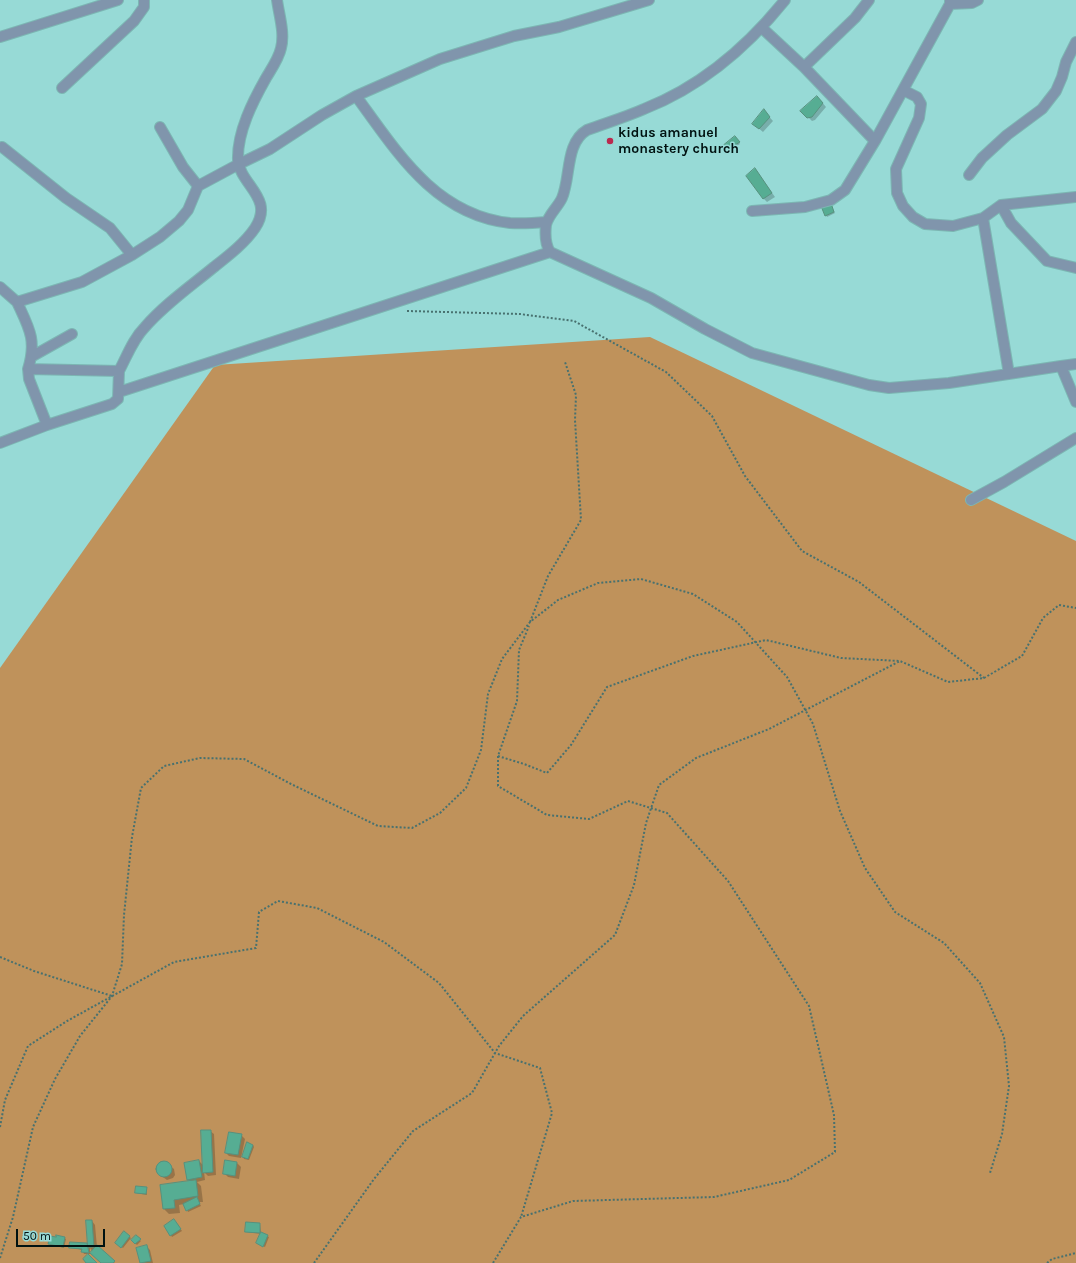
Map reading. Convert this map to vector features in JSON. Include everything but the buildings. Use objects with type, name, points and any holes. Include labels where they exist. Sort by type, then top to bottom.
[{"type":"street","points":[[0,36],[118,0]]},
{"type":"street","points":[[62,88],[134,21],[144,7],[144,0]]},
{"type":"street","points":[[0,443],[47,425],[112,404],[118,399],[119,371],[133,343],[145,327],[172,302],[235,249],[254,229],[262,216],[260,202],[239,164],[238,150],[244,124],[258,92],[282,48],[277,0]]},
{"type":"street","points":[[17,302],[82,282],[132,255],[160,237],[179,221],[188,210],[198,186],[270,149],[322,115],[356,96],[440,59],[514,36],[558,27],[627,3],[648,0]]},
{"type":"street","points":[[550,252],[546,232],[562,198],[573,150],[576,140],[581,134],[645,109],[675,95],[698,81],[762,28],[785,0]]},
{"type":"street","points":[[804,67],[854,18],[870,0]]},
{"type":"street","points":[[752,211],[805,207],[831,200],[845,190],[875,141],[950,2],[972,3],[978,0]]},
{"type":"street","points":[[762,28],[804,67],[875,141]]},
{"type":"street","points":[[969,175],[982,158],[1007,135],[1042,109],[1056,91],[1066,62],[1076,42]]},
{"type":"street","points":[[903,90],[917,97],[921,104],[919,118],[896,168],[897,193],[902,206],[913,217],[925,224],[936,226],[954,226],[983,218],[1000,205],[1076,197]]},
{"type":"street","points":[[356,96],[407,166],[446,200],[483,218],[546,232]]},
{"type":"street","points":[[160,127],[183,167],[198,186]]},
{"type":"street","points":[[1,147],[66,198],[110,228],[132,255]]},
{"type":"street","points":[[1000,205],[1011,223],[1047,261],[1076,268]]},
{"type":"street","points":[[983,218],[1009,374]]},
{"type":"street","points":[[119,392],[550,252],[651,298],[705,329],[752,352],[869,385],[889,388],[921,386],[1076,364]]},
{"type":"street","points":[[0,287],[17,302],[32,334],[32,357],[28,369],[29,379],[47,425]]},
{"type":"street","points":[[32,357],[72,334]]},
{"type":"street","points":[[1061,366],[1076,402]]},
{"type":"street","points":[[28,369],[119,371]]},
{"type":"street","points":[[971,500],[1004,482],[1076,438]]},
{"type":"path","points":[[404,310],[520,314],[574,321],[666,372],[712,416],[745,476],[802,550],[859,582],[984,678]]},
{"type":"path","points":[[521,1217],[573,1201],[714,1196],[789,1180],[835,1152],[834,1115],[809,1006],[728,881],[667,813],[628,801],[589,819],[547,814],[498,786],[498,756],[517,702],[519,650],[548,576],[581,520],[575,420],[576,395],[566,362]]},
{"type":"path","points":[[0,1258],[13,1218],[33,1127],[55,1079],[80,1036],[112,996],[122,964],[124,915],[131,845],[142,788],[164,766],[200,758],[244,759],[291,784],[378,826],[412,828],[440,813],[466,788],[481,750],[488,694],[502,659],[530,622],[558,600],[598,584],[641,579],[693,594],[737,622],[787,677],[813,724],[840,811],[865,868],[896,912],[944,943],[980,983],[1004,1037],[1009,1086],[1002,1134],[990,1173]]},
{"type":"path","points":[[498,756],[547,773],[571,745],[607,687],[693,656],[766,640],[841,658],[900,661],[948,682],[984,678],[1022,656],[1043,618],[1059,605],[1076,608]]},
{"type":"path","points":[[314,1263],[374,1179],[412,1131],[472,1093],[495,1053],[523,1016],[615,935],[634,885],[651,808],[659,785],[696,758],[769,729],[900,661]]},
{"type":"path","points":[[0,1127],[5,1100],[28,1046],[67,1021],[174,962],[256,948],[259,912],[278,901],[317,908],[384,942],[439,983],[495,1053],[540,1068],[552,1113],[521,1217],[493,1263]]},
{"type":"path","points":[[0,957],[112,996]]},
{"type":"path","points":[[1047,1263],[1052,1259],[1076,1253]]},
{"type":"shaded area","points":[[650,337],[1076,541],[1076,1263],[0,1263],[0,668],[215,365]]},
{"type":"place","name":"kidus amanuel monastery church","points":[[610,141]]}]
